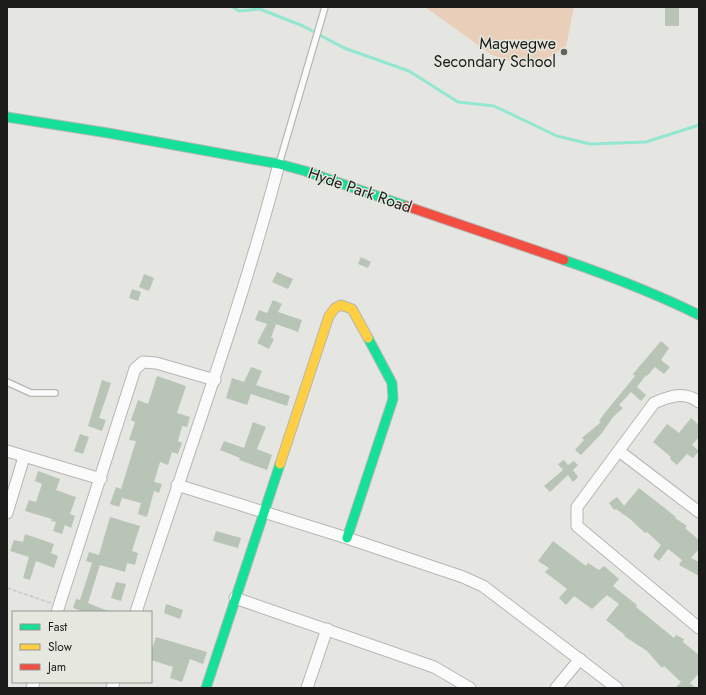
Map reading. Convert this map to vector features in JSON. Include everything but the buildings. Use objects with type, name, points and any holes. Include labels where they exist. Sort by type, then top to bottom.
[{"type":"street","name":"Hyde Park Road","points":[[7,117],[108,133],[279,164],[305,171],[611,276],[663,297],[699,315]]},
{"type":"street","points":[[136,611],[177,485],[215,380],[260,235],[279,164]]},
{"type":"street","points":[[206,688],[329,316],[335,308],[341,305],[352,309],[392,383],[393,398],[389,415],[347,538]]},
{"type":"street","points":[[58,609],[135,370],[143,362],[156,363],[215,380]]},
{"type":"street","points":[[699,402],[693,398],[672,394],[654,403],[577,507],[577,526],[699,628]]},
{"type":"street","points":[[619,450],[699,512]]},
{"type":"street","points":[[7,451],[101,479]]},
{"type":"street","points":[[7,513],[24,456]]},
{"type":"street","points":[[177,485],[347,538],[463,577],[483,586],[617,688]]},
{"type":"street","points":[[235,598],[434,667],[470,688]]},
{"type":"street","points":[[307,688],[327,629]]},
{"type":"street","points":[[556,688],[580,659]]},
{"type":"lane","points":[[279,164],[325,7]]},
{"type":"lane","points":[[7,382],[31,392],[55,392]]},
{"type":"path","points":[[7,588],[58,609]]},
{"type":"shaded area","points":[[425,7],[574,7],[566,47],[531,68],[492,55]]},
{"type":"waterway","points":[[233,7],[239,11],[260,9],[303,26],[344,48],[409,71],[458,102],[494,106],[557,136],[590,144],[646,142],[699,125]]},
{"type":"traffic: fast","points":[[7,117],[108,133],[279,164],[305,171],[406,206]]},
{"type":"traffic: fast","points":[[564,260],[632,285],[699,315]]},
{"type":"traffic: fast","points":[[347,538],[393,399],[392,383],[368,338]]},
{"type":"traffic: fast","points":[[206,688],[280,464]]},
{"type":"traffic: slow","points":[[280,464],[329,316],[335,308],[341,305],[352,309],[368,338]]},
{"type":"traffic: jam","points":[[406,206],[564,260]]},
{"type":"place","name":"Magwegwe Secondary School","points":[[564,52]]}]
